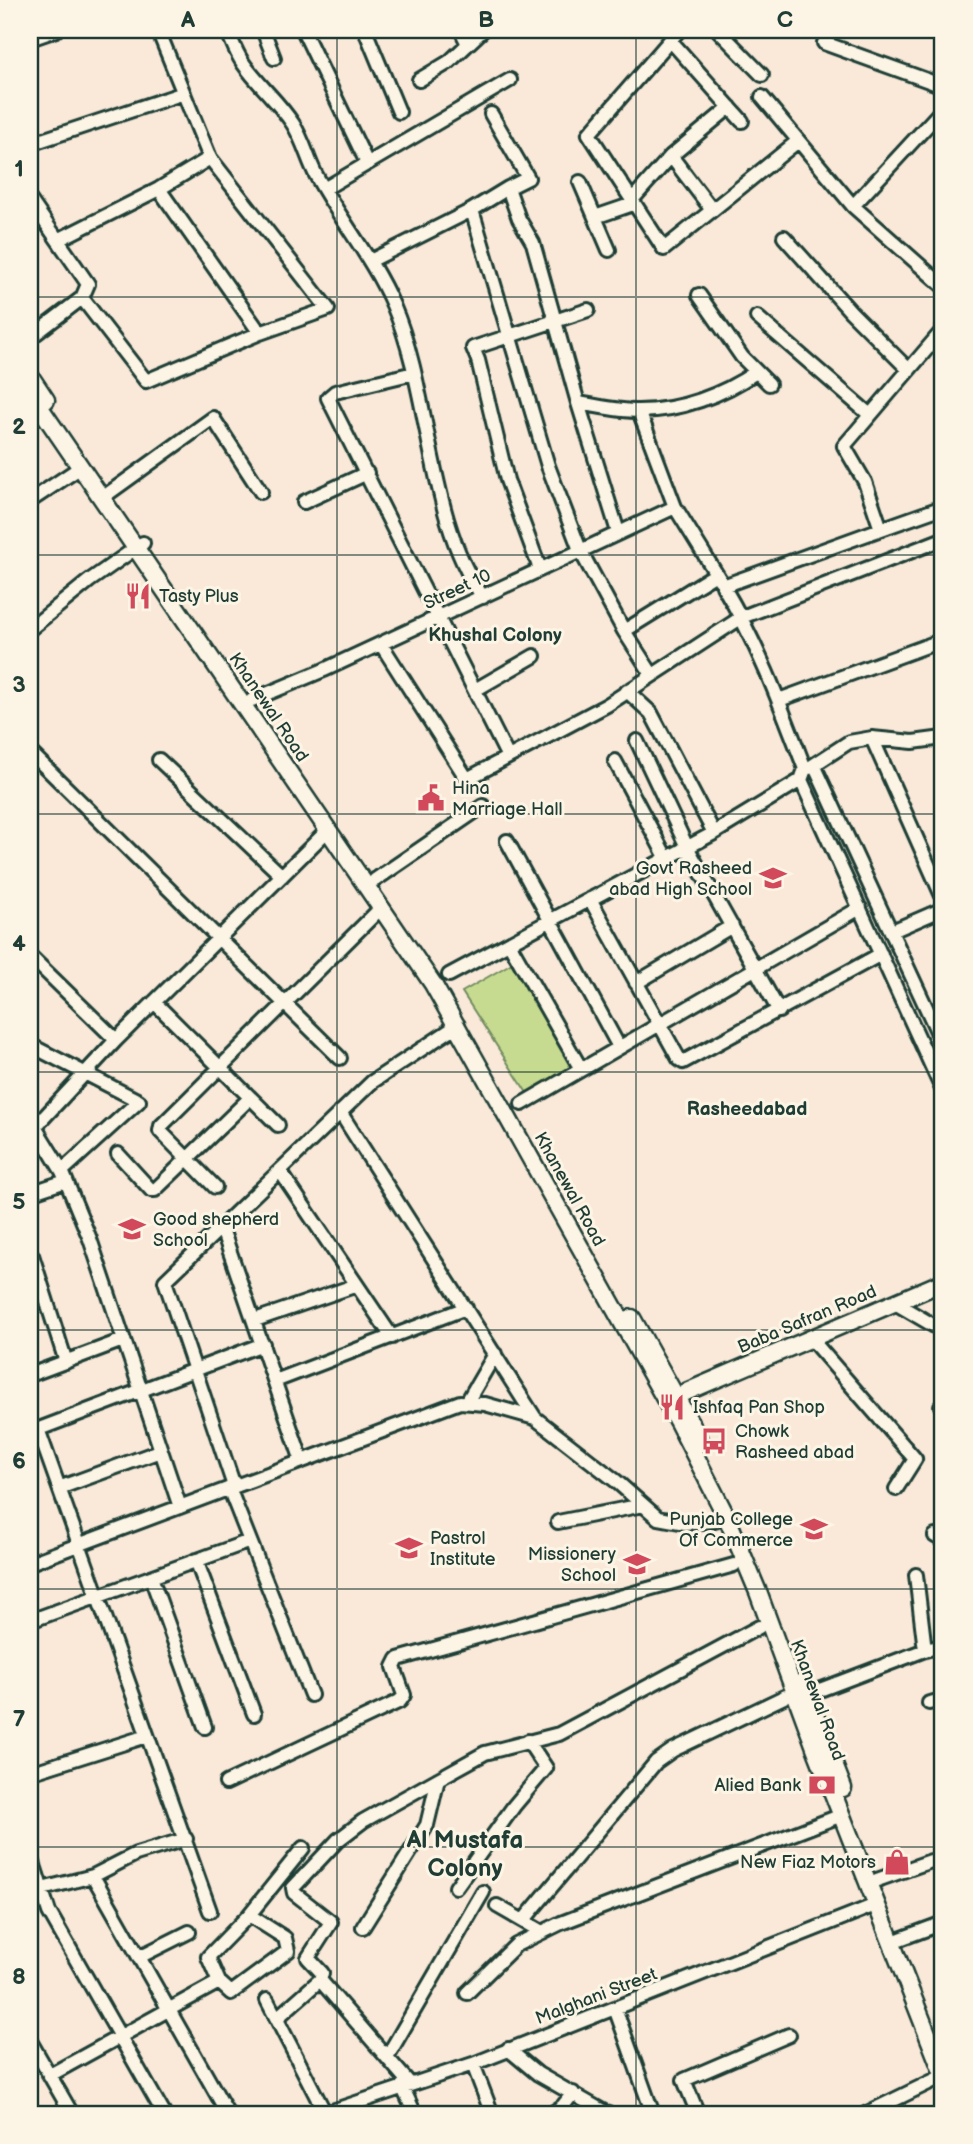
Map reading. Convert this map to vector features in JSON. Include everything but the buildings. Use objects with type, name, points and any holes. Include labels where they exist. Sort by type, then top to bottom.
[{"type":"main road","name":"Khanewal Road","points":[[30,382],[81,467],[252,700],[375,880],[453,1003],[712,1463],[740,1522],[943,2052]]},
{"type":"main road","name":"Khanewal Road","points":[[30,382],[109,493],[139,545],[458,1025],[722,1507],[943,2075]]},
{"type":"main road","name":"Baba Safran Road","points":[[686,1392],[943,1282]]},
{"type":"street","points":[[30,39],[56,30]]},
{"type":"street","points":[[82,298],[146,381],[260,333],[328,309],[210,158],[158,30]]},
{"type":"street","points":[[227,30],[241,61],[294,126],[324,189],[370,261],[404,332],[460,555],[468,576],[483,597]]},
{"type":"street","points":[[262,30],[274,58]]},
{"type":"street","points":[[303,30],[367,163]]},
{"type":"street","points":[[365,30],[399,112]]},
{"type":"street","points":[[461,30],[468,44]]},
{"type":"street","points":[[419,80],[449,62],[483,30]]},
{"type":"street","points":[[718,30],[762,75]]},
{"type":"street","points":[[742,121],[675,35],[589,134],[664,249],[797,141]]},
{"type":"street","points":[[824,44],[943,86]]},
{"type":"street","points":[[324,189],[510,80]]},
{"type":"street","points":[[30,144],[184,93]]},
{"type":"street","points":[[762,97],[853,205],[943,286]]},
{"type":"street","points":[[595,217],[632,202],[671,156],[730,107]]},
{"type":"street","points":[[853,205],[942,111]]},
{"type":"street","points":[[370,261],[472,210],[528,178],[491,114]]},
{"type":"street","points":[[671,156],[712,210]]},
{"type":"street","points":[[58,240],[159,189],[210,158]]},
{"type":"street","points":[[580,182],[609,250]]},
{"type":"street","points":[[508,188],[519,219],[533,243],[618,532]]},
{"type":"street","points":[[159,189],[260,333]]},
{"type":"street","points":[[30,200],[88,284],[82,298],[32,332]]},
{"type":"street","points":[[472,210],[548,466],[580,550],[624,631],[651,673]]},
{"type":"street","points":[[784,237],[851,312],[909,370]]},
{"type":"street","points":[[699,295],[742,357],[769,384]]},
{"type":"street","points":[[540,569],[507,480],[473,348],[588,310]]},
{"type":"street","points":[[757,317],[870,415]]},
{"type":"street","points":[[881,529],[865,482],[844,448],[943,330]]},
{"type":"street","points":[[578,403],[639,411],[698,401],[733,388],[756,372]]},
{"type":"street","points":[[414,373],[335,392],[328,398],[508,757]]},
{"type":"street","points":[[639,411],[675,507],[742,617],[779,700],[860,908],[943,1091]]},
{"type":"street","points":[[109,493],[214,418],[261,492]]},
{"type":"street","points":[[30,501],[81,467]]},
{"type":"street","points":[[304,502],[367,473]]},
{"type":"street","name":"Street 10","points":[[252,700],[483,597],[675,507]]},
{"type":"street","points":[[723,586],[943,507]]},
{"type":"street","points":[[381,643],[467,779],[607,705],[651,673],[742,617],[943,538]]},
{"type":"street","points":[[30,629],[139,545]]},
{"type":"street","points":[[624,631],[716,574]]},
{"type":"street","points":[[779,700],[943,640]]},
{"type":"street","points":[[475,690],[534,656]]},
{"type":"street","points":[[626,691],[651,713],[714,833]]},
{"type":"street","points":[[872,738],[943,898]]},
{"type":"street","points":[[449,975],[714,833],[849,741],[872,738],[913,742],[943,738]]},
{"type":"street","points":[[637,741],[687,846],[779,1011]]},
{"type":"street","points":[[30,752],[340,1058]]},
{"type":"street","points":[[159,760],[282,876]]},
{"type":"street","points":[[615,761],[667,859]]},
{"type":"street","points":[[807,772],[892,931],[943,1044]]},
{"type":"street","points":[[375,880],[483,806]]},
{"type":"street","points":[[180,1507],[90,1239],[64,1176],[33,1123],[87,1073],[116,1040],[329,829]]},
{"type":"street","points":[[507,841],[619,1047]]},
{"type":"street","points":[[590,899],[683,1062],[881,954]]},
{"type":"street","points":[[215,1187],[160,1128],[382,907]]},
{"type":"street","points":[[522,1104],[860,908]]},
{"type":"street","points":[[892,931],[943,909]]},
{"type":"street","points":[[636,983],[732,926]]},
{"type":"street","points":[[509,943],[581,1069]]},
{"type":"street","points":[[30,956],[116,1040]]},
{"type":"street","points":[[154,1002],[278,1125]]},
{"type":"street","points":[[311,1695],[250,1541],[165,1281],[372,1082],[458,1025]]},
{"type":"street","points":[[30,1045],[139,1103],[64,1176],[30,1193]]},
{"type":"street","points":[[118,1154],[153,1190],[250,1098]]},
{"type":"street","points":[[340,1112],[535,1418],[658,1518],[669,1521],[716,1521]]},
{"type":"street","points":[[280,1171],[392,1336]]},
{"type":"street","points":[[221,1226],[302,1461]]},
{"type":"street","points":[[32,1255],[66,1362]]},
{"type":"street","points":[[255,1320],[357,1285]]},
{"type":"street","points":[[895,1303],[943,1331]]},
{"type":"street","points":[[275,1381],[466,1308]]},
{"type":"street","points":[[811,1339],[915,1459],[897,1489]]},
{"type":"street","points":[[30,1375],[123,1340]]},
{"type":"street","points":[[210,1911],[59,1488],[34,1431],[263,1344]]},
{"type":"street","points":[[467,1402],[495,1354]]},
{"type":"street","points":[[30,1563],[467,1402],[535,1418]]},
{"type":"street","points":[[59,1488],[160,1451]]},
{"type":"street","points":[[558,1522],[643,1504]]},
{"type":"street","points":[[30,1621],[250,1541]]},
{"type":"street","points":[[196,1560],[254,1714]]},
{"type":"street","points":[[226,1783],[400,1701],[404,1695],[394,1667],[398,1659],[734,1565]]},
{"type":"street","points":[[916,1575],[925,1650]]},
{"type":"street","points":[[151,1577],[205,1727]]},
{"type":"street","points":[[276,2018],[320,1980],[322,1973],[308,1958],[331,1920],[294,1893],[293,1888],[338,1840],[363,1821],[485,1754],[559,1734],[759,1627]]},
{"type":"street","points":[[817,1691],[925,1650],[943,1647]]},
{"type":"street","points":[[523,1921],[656,1762],[673,1750],[786,1696]]},
{"type":"street","points":[[929,1703],[943,1700]]},
{"type":"street","points":[[30,1773],[147,1735]]},
{"type":"street","points":[[456,1887],[514,1806],[546,1768],[528,1741]]},
{"type":"street","points":[[363,1927],[427,1825],[438,1779]]},
{"type":"street","points":[[467,1993],[516,1945],[542,1932],[612,1902],[842,1815]]},
{"type":"street","points":[[42,1889],[93,1876],[136,1854],[186,1839]]},
{"type":"street","points":[[249,1915],[285,1938],[288,1951],[231,1993],[219,1982],[208,1957],[249,1915],[303,1847]]},
{"type":"street","points":[[30,1853],[49,1912],[164,2114]]},
{"type":"street","points":[[877,1880],[932,1861],[943,1862]]},
{"type":"street","points":[[93,1876],[228,2114]]},
{"type":"street","points":[[387,2057],[484,1892]]},
{"type":"street","name":"Malghani Street","points":[[324,2114],[473,2064],[878,1904]]},
{"type":"street","points":[[497,1906],[542,1932]]},
{"type":"street","points":[[900,1939],[943,1923]]},
{"type":"street","points":[[139,1957],[189,1932]]},
{"type":"street","points":[[320,1980],[387,2057],[406,2085],[415,2114]]},
{"type":"street","points":[[50,2075],[219,1982]]},
{"type":"street","points":[[267,2000],[324,2114]]},
{"type":"street","points":[[615,2008],[653,2114]]},
{"type":"street","points":[[698,2114],[684,2080],[789,2035]]},
{"type":"street","points":[[30,2041],[72,2114]]},
{"type":"street","points":[[508,2049],[538,2074],[608,2114]]},
{"type":"street","points":[[473,2064],[492,2114]]},
{"type":"street","points":[[865,2114],[943,2075]]},
{"type":"street","points":[[551,2114],[564,2106],[573,2093]]},
{"type":"green space","points":[[512,963],[577,1069],[529,1096],[462,992]]},
{"type":"place","name":"Tasty Plus","points":[[138,596]]},
{"type":"place","name":"Hina Marriage Hall","points":[[431,798]]},
{"type":"place","name":"Govt Rasheed abad High School","points":[[773,878]]},
{"type":"place","name":"Good shepherd School","points":[[132,1229]]},
{"type":"place","name":"Ishfaq Pan Shop","points":[[672,1407]]},
{"type":"place","name":"Chowk Rasheed abad","points":[[714,1441]]},
{"type":"place","name":"Punjab College Of Commerce","points":[[814,1529]]},
{"type":"place","name":"Pastrol Institute","points":[[409,1548]]},
{"type":"place","name":"Missionery School","points":[[637,1564]]},
{"type":"place","name":"Alied Bank","points":[[822,1785]]},
{"type":"place","name":"New Fiaz Motors","points":[[897,1862]]},
{"type":"district","name":"Khushal Colony","points":[[495,634]]},
{"type":"district","name":"Rasheedabad","points":[[747,1108]]},
{"type":"district","name":"Al Mustafa Colony","points":[[465,1854]]}]
